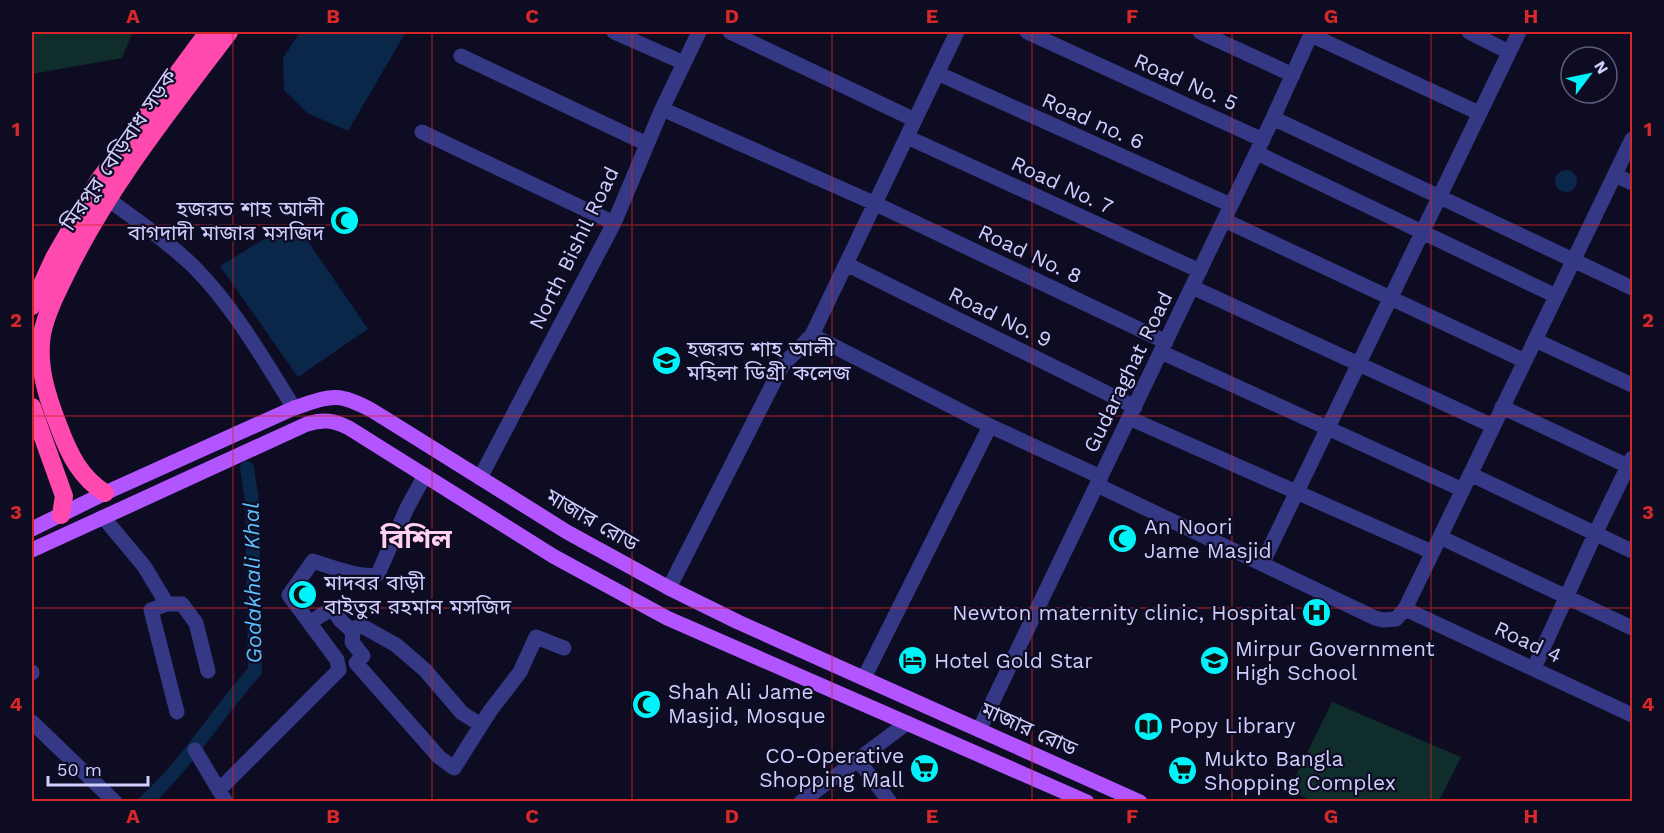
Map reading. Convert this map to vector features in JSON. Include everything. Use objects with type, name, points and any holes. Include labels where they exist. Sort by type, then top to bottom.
[{"type":"highway","name":"মিরপুর বেড়িবাধ সড়ক","points":[[105,493],[82,474],[64,442],[52,411],[42,371],[43,332],[40,314],[84,237],[100,200],[208,32]]},
{"type":"highway","name":"মিরপুর বেড়িবাধ সড়ক","points":[[32,306],[54,258],[228,32]]},
{"type":"highway","points":[[32,408],[64,496],[61,515]]},
{"type":"highway","points":[[60,485],[82,474]]},
{"type":"main road","name":"মাজার রোড","points":[[32,529],[105,493],[294,408],[321,400],[345,397],[360,404],[567,532],[669,588],[738,622],[1140,801]]},
{"type":"main road","points":[[32,550],[322,419],[321,400]]},
{"type":"main road","points":[[349,428],[360,404]]},
{"type":"main road","name":"মাজার রোড","points":[[322,419],[349,428],[553,556],[667,618],[1087,801]]},
{"type":"main road","points":[[468,502],[480,478]]},
{"type":"main road","points":[[105,493],[109,514]]},
{"type":"main road","points":[[61,515],[69,532]]},
{"type":"main road","points":[[553,556],[567,532]]},
{"type":"main road","points":[[970,751],[979,730]]},
{"type":"street","points":[[614,32],[684,63]]},
{"type":"street","name":"North Bishil Road","points":[[480,478],[614,223],[662,108],[699,32]]},
{"type":"street","points":[[730,32],[915,120]]},
{"type":"street","name":"Road No. 5","points":[[1027,32],[1260,146],[1421,232],[1556,296]]},
{"type":"street","points":[[1200,32],[1293,75]]},
{"type":"street","points":[[1469,32],[1509,52]]},
{"type":"street","points":[[1262,564],[1519,32]]},
{"type":"street","points":[[1312,33],[1479,113]]},
{"type":"street","name":"Gudaraghat Road","points":[[979,730],[1232,205],[1312,33]]},
{"type":"street","points":[[669,588],[783,366],[812,335],[937,73],[951,34]]},
{"type":"street","points":[[461,56],[647,144]]},
{"type":"street","name":"Road no. 6","points":[[937,73],[1232,205]]},
{"type":"street","name":"Road No. 8","points":[[662,108],[876,204],[1328,428],[1463,490]]},
{"type":"street","points":[[1273,118],[1632,288]]},
{"type":"street","points":[[422,132],[614,223]]},
{"type":"street","name":"Road No. 7","points":[[907,137],[1200,271]]},
{"type":"street","points":[[812,335],[1262,564],[1375,618],[1396,619],[1405,609],[1632,139]]},
{"type":"street","points":[[1615,175],[1632,183]]},
{"type":"street","points":[[100,200],[165,242],[195,269],[224,303],[294,408]]},
{"type":"street","points":[[1224,220],[1525,361]]},
{"type":"street","name":"Road No. 9","points":[[846,264],[1132,412],[1297,492],[1432,552]]},
{"type":"street","points":[[1192,287],[1493,426]]},
{"type":"street","points":[[1535,340],[1632,385]]},
{"type":"street","points":[[1503,407],[1631,464],[1596,532],[1534,668]]},
{"type":"street","points":[[864,678],[990,426]]},
{"type":"street","points":[[1470,474],[1632,551]]},
{"type":"street","points":[[195,750],[223,796],[339,670],[337,660],[290,595],[314,561],[365,575],[378,574],[407,508],[425,475]]},
{"type":"street","points":[[109,514],[167,604]]},
{"type":"street","points":[[1440,537],[1632,628]]},
{"type":"street","points":[[177,712],[151,610],[167,604],[182,604],[196,623],[208,671]]},
{"type":"street","name":"Road 4","points":[[1405,609],[1632,716]]},
{"type":"street","points":[[317,618],[333,610],[340,621],[350,629],[353,634],[352,642],[363,656],[356,663],[439,757],[454,768],[490,711],[520,672],[536,637],[564,648]]},
{"type":"street","points":[[350,629],[362,626],[396,645],[425,670],[462,714],[482,725]]},
{"type":"street","points":[[32,723],[115,801]]},
{"type":"street","points":[[801,801],[907,723]]},
{"type":"street","points":[[858,760],[890,801]]},
{"type":"green space","points":[[32,32],[133,32],[122,58],[32,74]]},
{"type":"green space","points":[[1332,702],[1461,757],[1439,801],[1312,801],[1289,790]]},
{"type":"water","points":[[300,32],[406,32],[348,131],[307,113],[284,90],[283,58]]},
{"type":"water","points":[[1566,170],[1574,173],[1577,181],[1574,189],[1566,192],[1558,189],[1555,181],[1558,173]]},
{"type":"water","points":[[294,221],[368,329],[298,377],[220,266]]},
{"type":"waterway","name":"Godakhali Khal","points":[[145,802],[175,771],[255,671],[252,502],[247,468]]},
{"type":"place","name":"হজরত শাহ আলী বাগদাদী মাজার মসজিদ","points":[[345,221]]},
{"type":"place","name":"হজরত শাহ আলী মহিলা ডিগ্রী কলেজ","points":[[666,361]]},
{"type":"place","name":"An Noori Jame Masjid","points":[[1123,539]]},
{"type":"place","name":"মাদবর বাড়ী বাইতুর রহমান মসজিদ","points":[[303,595]]},
{"type":"place","name":"Newton maternity clinic, Hospital","points":[[1317,613]]},
{"type":"place","name":"Hotel Gold Star","points":[[913,661]]},
{"type":"place","name":"Mirpur Government High School","points":[[1214,661]]},
{"type":"place","name":"Shah Ali Jame Masjid, Mosque","points":[[647,704]]},
{"type":"place","name":"Popy Library","points":[[1148,726]]},
{"type":"place","name":"CO-Operative Shopping Mall","points":[[925,768]]},
{"type":"place","name":"Mukto Bangla Shopping Complex","points":[[1183,771]]},
{"type":"district","name":"বিশিল","points":[[416,539]]}]
